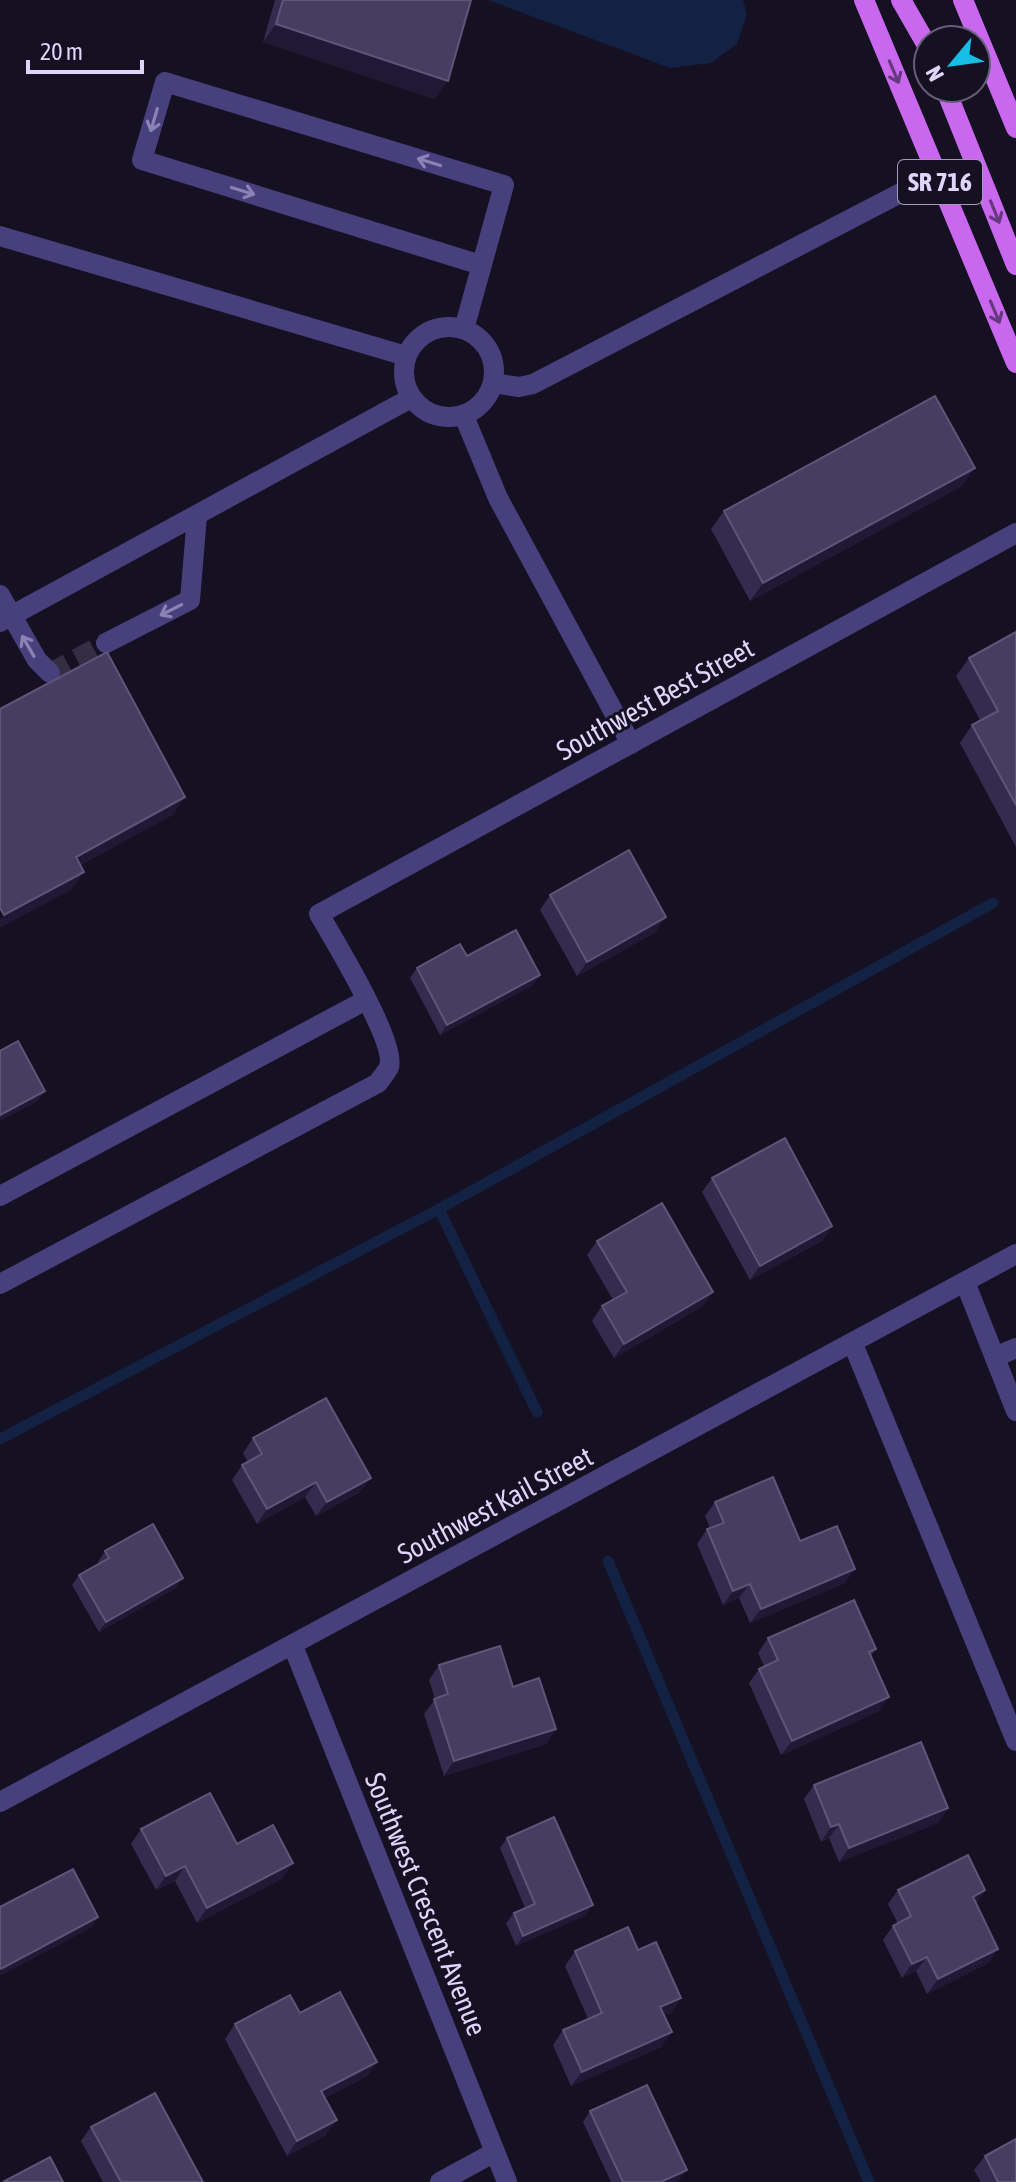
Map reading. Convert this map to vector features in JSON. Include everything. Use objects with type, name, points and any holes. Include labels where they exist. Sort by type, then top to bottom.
[{"type":"main road","name":"SR 716","points":[[864,0],[1016,363]]},
{"type":"main road","points":[[901,0],[915,24]]},
{"type":"main road","points":[[963,0],[1016,128]]},
{"type":"main road","points":[[951,104],[1016,265]]},
{"type":"street","points":[[464,329],[504,185],[165,82],[142,160],[481,265]]},
{"type":"street","points":[[493,383],[519,387],[533,384],[937,174]]},
{"type":"street","points":[[0,236],[406,356]]},
{"type":"street","points":[[450,326],[464,329],[486,345],[495,370],[493,383],[488,397],[478,408],[464,416],[435,416],[411,398],[403,370],[406,356],[423,334],[450,326]]},
{"type":"street","points":[[6,619],[411,398]]},
{"type":"street","points":[[464,416],[498,498],[631,744]]},
{"type":"street","points":[[106,643],[190,600],[197,516]]},
{"type":"street","name":"Southwest Best Street","points":[[366,1000],[319,914],[1016,533]]},
{"type":"street","points":[[0,595],[6,619],[50,673]]},
{"type":"street","points":[[0,1196],[366,1000],[388,1047],[389,1066],[378,1083],[0,1284]]},
{"type":"street","name":"Southwest Kail Street","points":[[0,1802],[1016,1254]]},
{"type":"street","points":[[965,1282],[1016,1411]]},
{"type":"street","points":[[853,1344],[1016,1741]]},
{"type":"street","points":[[995,1357],[1016,1348]]},
{"type":"street","name":"Southwest Crescent Avenue","points":[[293,1646],[507,2182]]},
{"type":"street","points":[[440,2182],[495,2152]]},
{"type":"water","points":[[488,0],[743,0],[747,14],[737,44],[711,63],[670,68]]},
{"type":"building","points":[[283,0],[471,0],[448,81],[276,24]]},
{"type":"building","points":[[935,396],[975,468],[763,583],[724,511]]},
{"type":"building","points":[[1016,632],[1016,805],[972,725],[998,711],[969,658]]},
{"type":"building","points":[[107,652],[185,797],[76,857],[84,872],[4,915],[0,908],[0,709]]},
{"type":"building","points":[[629,850],[666,917],[587,962],[550,895]]},
{"type":"building","points":[[516,930],[540,975],[447,1025],[417,968],[460,944],[467,956]]},
{"type":"building","points":[[18,1041],[45,1091],[0,1115],[0,1051]]},
{"type":"building","points":[[785,1138],[832,1226],[760,1266],[712,1178]]},
{"type":"building","points":[[662,1203],[713,1292],[624,1344],[602,1306],[627,1292],[597,1241]]},
{"type":"building","points":[[326,1398],[371,1478],[327,1502],[316,1482],[267,1509],[242,1465],[262,1454],[253,1438]]},
{"type":"building","points":[[773,1477],[800,1541],[837,1526],[855,1569],[761,1609],[750,1584],[733,1591],[707,1529],[724,1523],[715,1502]]},
{"type":"building","points":[[153,1524],[183,1578],[106,1622],[79,1575],[109,1558],[105,1551]]},
{"type":"building","points":[[854,1600],[876,1649],[869,1652],[889,1697],[792,1741],[759,1669],[778,1660],[768,1638]]},
{"type":"building","points":[[500,1646],[513,1687],[539,1678],[556,1729],[454,1761],[434,1699],[448,1694],[439,1665]]},
{"type":"building","points":[[921,1742],[948,1808],[849,1848],[839,1824],[831,1827],[814,1785]]},
{"type":"building","points":[[210,1793],[237,1844],[273,1825],[293,1863],[207,1908],[185,1866],[166,1876],[141,1829]]},
{"type":"building","points":[[554,1817],[593,1905],[523,1936],[514,1913],[535,1904],[507,1838]]},
{"type":"building","points":[[968,1855],[985,1890],[973,1897],[998,1949],[938,1979],[927,1957],[912,1964],[893,1926],[911,1916],[898,1890]]},
{"type":"building","points":[[73,1869],[98,1917],[1,1969],[0,1907]]},
{"type":"building","points":[[628,1927],[638,1950],[656,1942],[681,1998],[660,2007],[672,2032],[582,2072],[563,2030],[602,2013],[575,1951]]},
{"type":"building","points":[[340,1992],[377,2062],[321,2091],[337,2120],[297,2141],[235,2024],[290,1995],[300,2013]]},
{"type":"building","points":[[647,2085],[687,2170],[661,2182],[623,2182],[590,2111]]},
{"type":"building","points":[[155,2093],[203,2182],[121,2182],[91,2127]]},
{"type":"building","points":[[1016,2139],[1016,2182],[998,2182],[985,2156]]},
{"type":"building","points":[[50,2157],[63,2182],[3,2182]]},
{"type":"waterway","points":[[0,1439],[439,1209],[993,903]]},
{"type":"waterway","points":[[439,1209],[537,1412]]},
{"type":"waterway","points":[[608,1561],[869,2182]]},
{"type":"tunnel","points":[[50,673],[106,643]]}]
